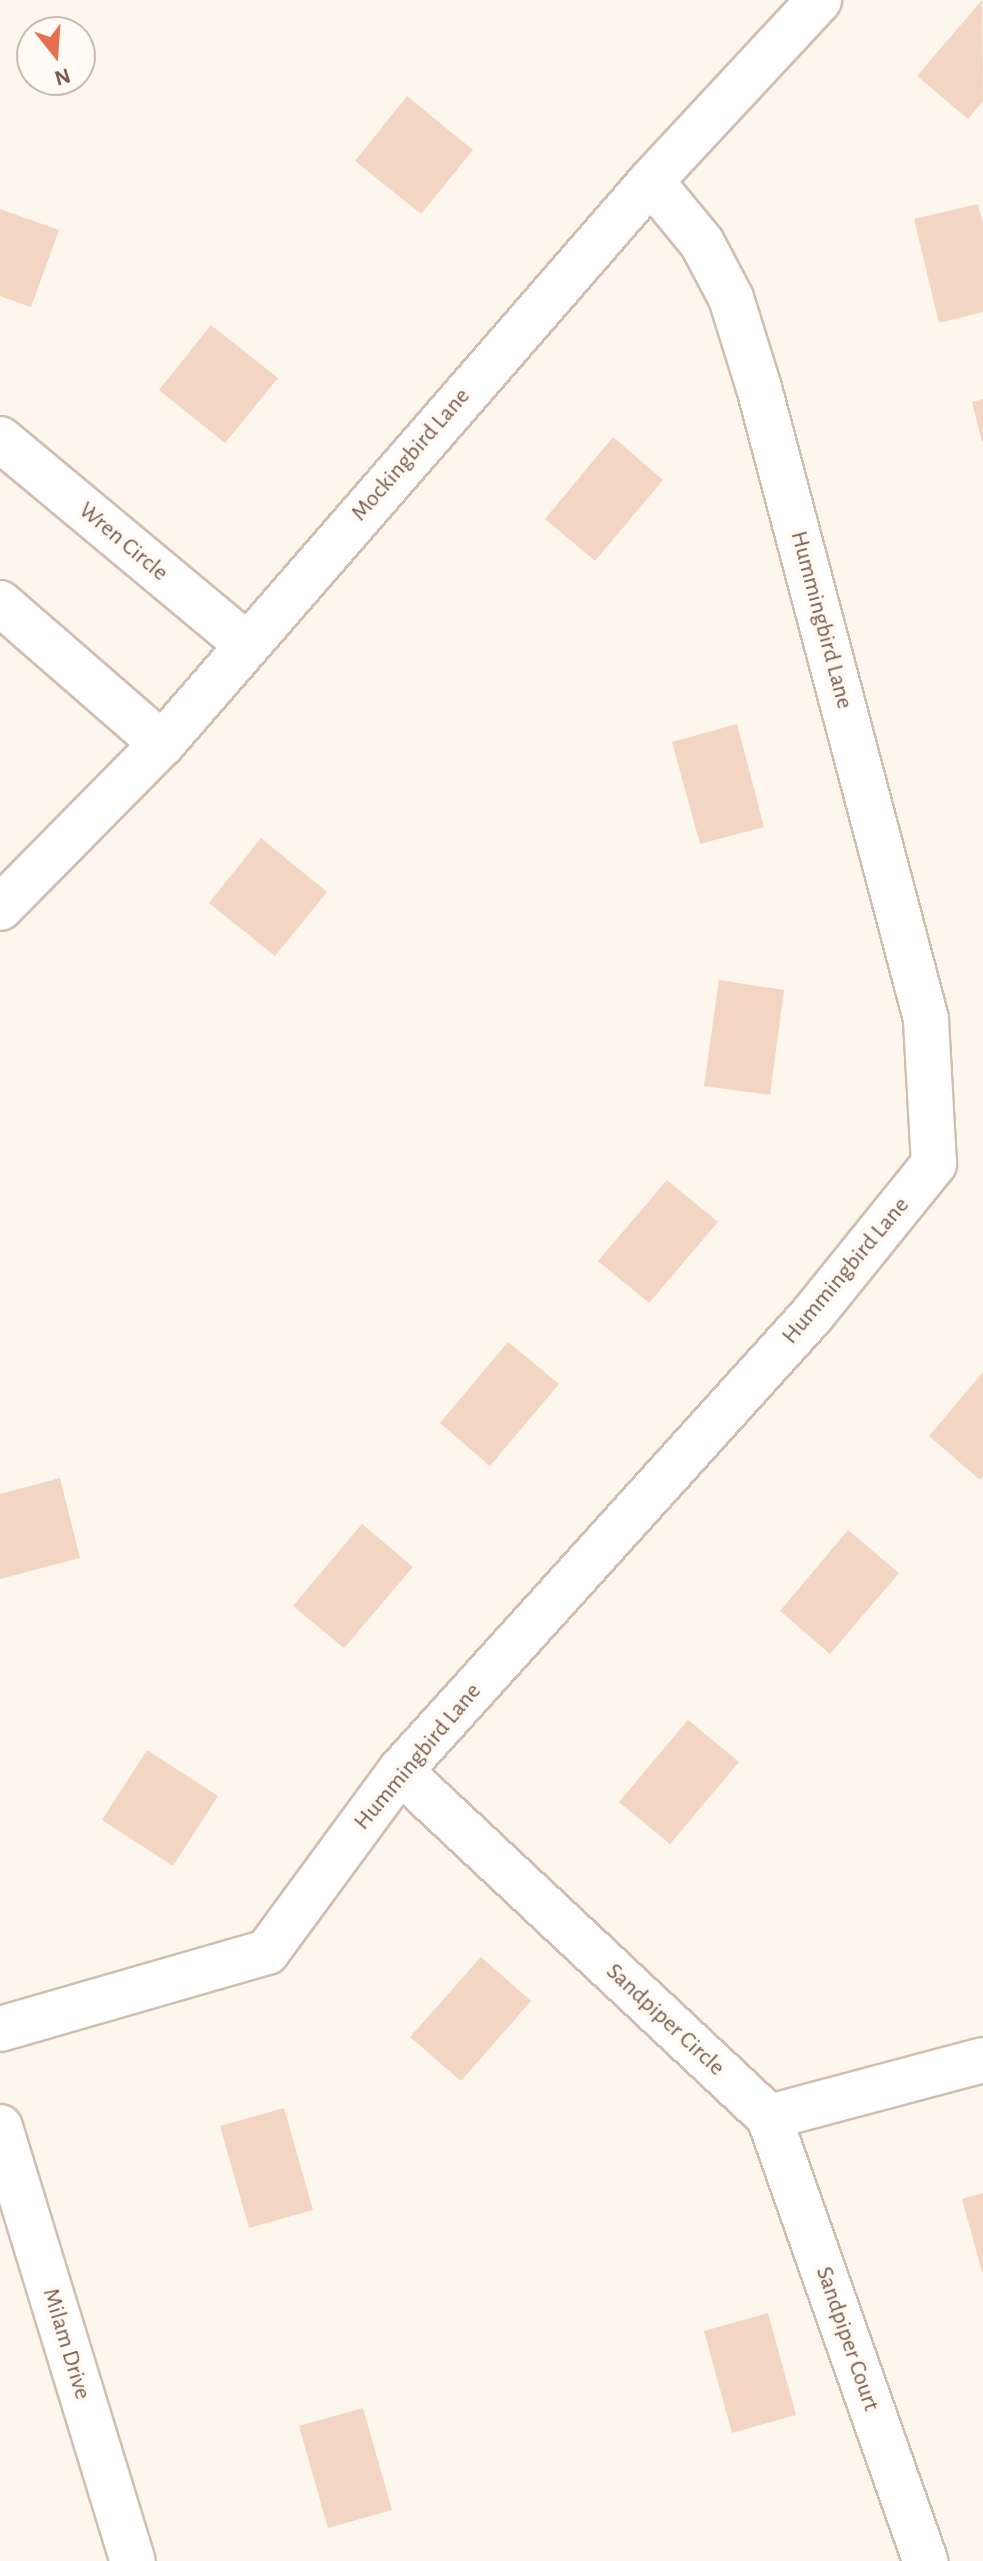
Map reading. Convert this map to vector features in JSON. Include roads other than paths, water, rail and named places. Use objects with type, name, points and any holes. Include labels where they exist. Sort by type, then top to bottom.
[{"type":"street","name":"Mockingbird Lane","points":[[0,908],[162,744],[651,181],[819,0]]},
{"type":"street","name":"Hummingbird Lane","points":[[0,2029],[267,1952],[400,1771],[812,1315],[934,1164],[926,1019],[759,388],[731,298],[702,243],[651,181]]},
{"type":"street","name":"Wren Circle","points":[[0,439],[246,644]]},
{"type":"street","points":[[0,603],[162,744]]},
{"type":"street","name":"Sandpiper Circle","points":[[400,1771],[769,2117]]},
{"type":"street","points":[[769,2117],[983,2060]]},
{"type":"street","name":"Sandpiper Court","points":[[769,2117],[925,2561]]},
{"type":"street","name":"Milam Drive","points":[[0,2127],[133,2561]]}]
